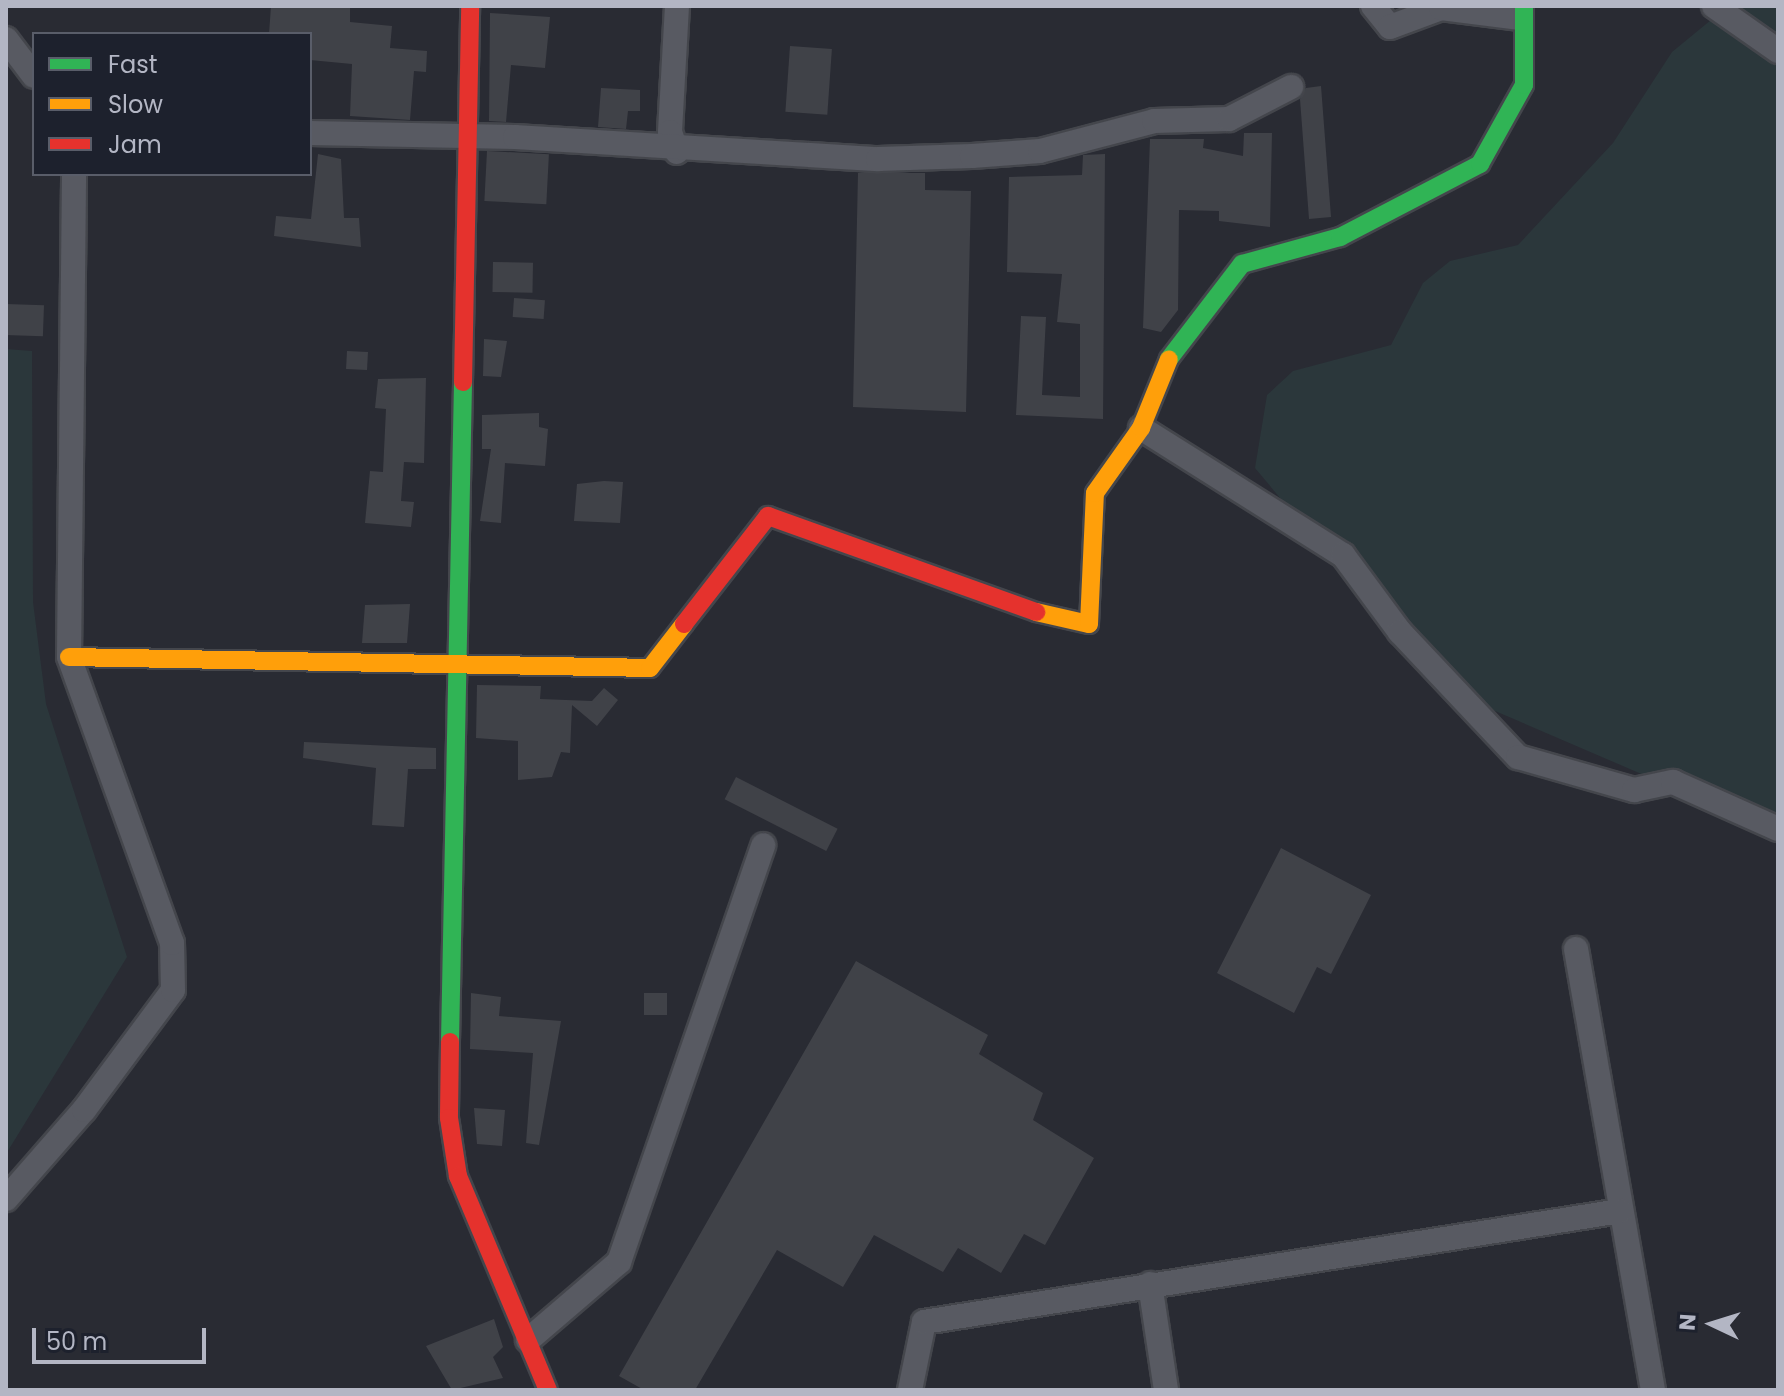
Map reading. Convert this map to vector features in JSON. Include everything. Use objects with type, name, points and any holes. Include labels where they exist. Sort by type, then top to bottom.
[{"type":"street","points":[[470,6],[465,136],[449,1118],[458,1176],[548,1390]]},
{"type":"street","points":[[677,6],[670,132],[677,152]]},
{"type":"street","points":[[69,657],[650,668],[768,516],[1047,616],[1089,624],[1095,493],[1141,428],[1157,374],[1242,264],[1340,237],[1480,164],[1524,85],[1522,12],[1441,8],[1390,27],[1373,6]]},
{"type":"street","points":[[1714,6],[1778,51]]},
{"type":"street","points":[[6,39],[32,73]]},
{"type":"street","points":[[312,133],[465,136],[677,152],[878,159],[1028,153],[1154,121],[1229,119],[1291,87]]},
{"type":"street","points":[[6,1199],[84,1110],[173,990],[172,943],[69,657],[74,176]]},
{"type":"street","points":[[1141,428],[1343,555],[1400,632],[1518,757],[1634,790],[1673,782],[1778,829]]},
{"type":"street","points":[[528,1340],[619,1262],[763,845]]},
{"type":"street","points":[[1576,949],[1653,1390]]},
{"type":"street","points":[[910,1390],[924,1322],[1620,1211]]},
{"type":"street","points":[[1150,1284],[1166,1390]]},
{"type":"shaded area","points":[[1728,6],[1778,6],[1778,845],[1739,816],[1437,686],[1255,468],[1267,395],[1293,371],[1391,345],[1423,283],[1450,261],[1518,245],[1613,143],[1672,52]]},
{"type":"shaded area","points":[[6,349],[32,351],[33,602],[46,704],[127,957],[6,1154]]},
{"type":"building","points":[[271,6],[350,6],[350,22],[392,26],[390,48],[427,51],[426,72],[414,71],[410,120],[350,116],[352,64],[312,60],[312,32],[269,32]]},
{"type":"building","points":[[490,13],[550,17],[545,68],[511,65],[506,122],[489,121]]},
{"type":"building","points":[[790,46],[832,49],[827,115],[785,112]]},
{"type":"building","points":[[1321,86],[1331,217],[1309,219],[1300,99],[1306,88]]},
{"type":"building","points":[[601,88],[640,90],[640,111],[628,111],[626,129],[598,127]]},
{"type":"building","points":[[1244,133],[1272,133],[1270,227],[1219,221],[1219,211],[1179,210],[1178,310],[1161,332],[1143,328],[1150,139],[1204,139],[1203,148],[1243,156]]},
{"type":"building","points":[[487,151],[549,154],[546,204],[484,201]]},
{"type":"building","points":[[318,154],[341,159],[344,218],[359,218],[361,247],[274,236],[276,216],[311,219]]},
{"type":"building","points":[[1105,154],[1103,419],[1016,415],[1021,316],[1046,317],[1042,395],[1080,397],[1080,324],[1057,322],[1062,274],[1007,272],[1009,177],[1082,175],[1083,155]]},
{"type":"building","points":[[858,173],[925,173],[925,190],[971,191],[966,412],[853,407]]},
{"type":"building","points":[[493,262],[533,263],[532,293],[492,292]]},
{"type":"building","points":[[514,298],[545,300],[544,319],[513,317]]},
{"type":"building","points":[[6,304],[44,305],[43,336],[6,335]]},
{"type":"building","points":[[484,339],[507,341],[501,377],[483,376]]},
{"type":"building","points":[[347,351],[368,352],[367,370],[346,369]]},
{"type":"building","points":[[426,378],[424,463],[404,462],[401,501],[414,502],[411,527],[365,523],[370,471],[383,472],[386,409],[375,408],[378,379]]},
{"type":"building","points":[[539,413],[539,427],[548,429],[545,466],[505,463],[501,523],[480,521],[491,449],[482,449],[482,415]]},
{"type":"building","points":[[623,482],[620,523],[574,521],[577,484]]},
{"type":"building","points":[[410,604],[407,643],[362,643],[365,605]]},
{"type":"building","points":[[477,685],[541,686],[540,699],[592,701],[604,688],[618,700],[597,726],[572,705],[570,753],[561,752],[552,777],[518,780],[518,741],[476,738]]},
{"type":"building","points":[[304,742],[436,748],[436,769],[408,769],[404,827],[372,825],[376,768],[303,758]]},
{"type":"building","points":[[736,777],[838,829],[826,851],[725,799]]},
{"type":"building","points":[[1281,848],[1371,895],[1331,974],[1317,967],[1294,1013],[1217,973]]},
{"type":"building","points":[[856,961],[988,1035],[979,1054],[1043,1093],[1033,1120],[1094,1158],[1045,1245],[1024,1234],[1001,1273],[958,1248],[943,1272],[874,1235],[843,1287],[777,1250],[695,1390],[644,1390],[619,1376]]},
{"type":"building","points":[[471,993],[501,997],[499,1016],[561,1021],[539,1145],[526,1143],[533,1053],[470,1049]]},
{"type":"building","points":[[644,993],[667,993],[667,1015],[644,1015]]},
{"type":"building","points":[[474,1108],[505,1110],[502,1146],[477,1144]]},
{"type":"building","points":[[494,1319],[503,1347],[493,1357],[503,1378],[452,1390],[426,1346]]},
{"type":"traffic: fast","points":[[1169,359],[1242,264],[1340,237],[1480,164],[1524,85],[1524,6]]},
{"type":"traffic: fast","points":[[450,1042],[463,382]]},
{"type":"traffic: slow","points":[[1036,612],[1089,624],[1095,493],[1141,428],[1169,359]]},
{"type":"traffic: slow","points":[[69,657],[650,668],[684,624]]},
{"type":"traffic: jam","points":[[463,382],[470,6]]},
{"type":"traffic: jam","points":[[684,624],[768,516],[1036,612]]},
{"type":"traffic: jam","points":[[450,1042],[449,1118],[458,1176],[548,1390]]}]
